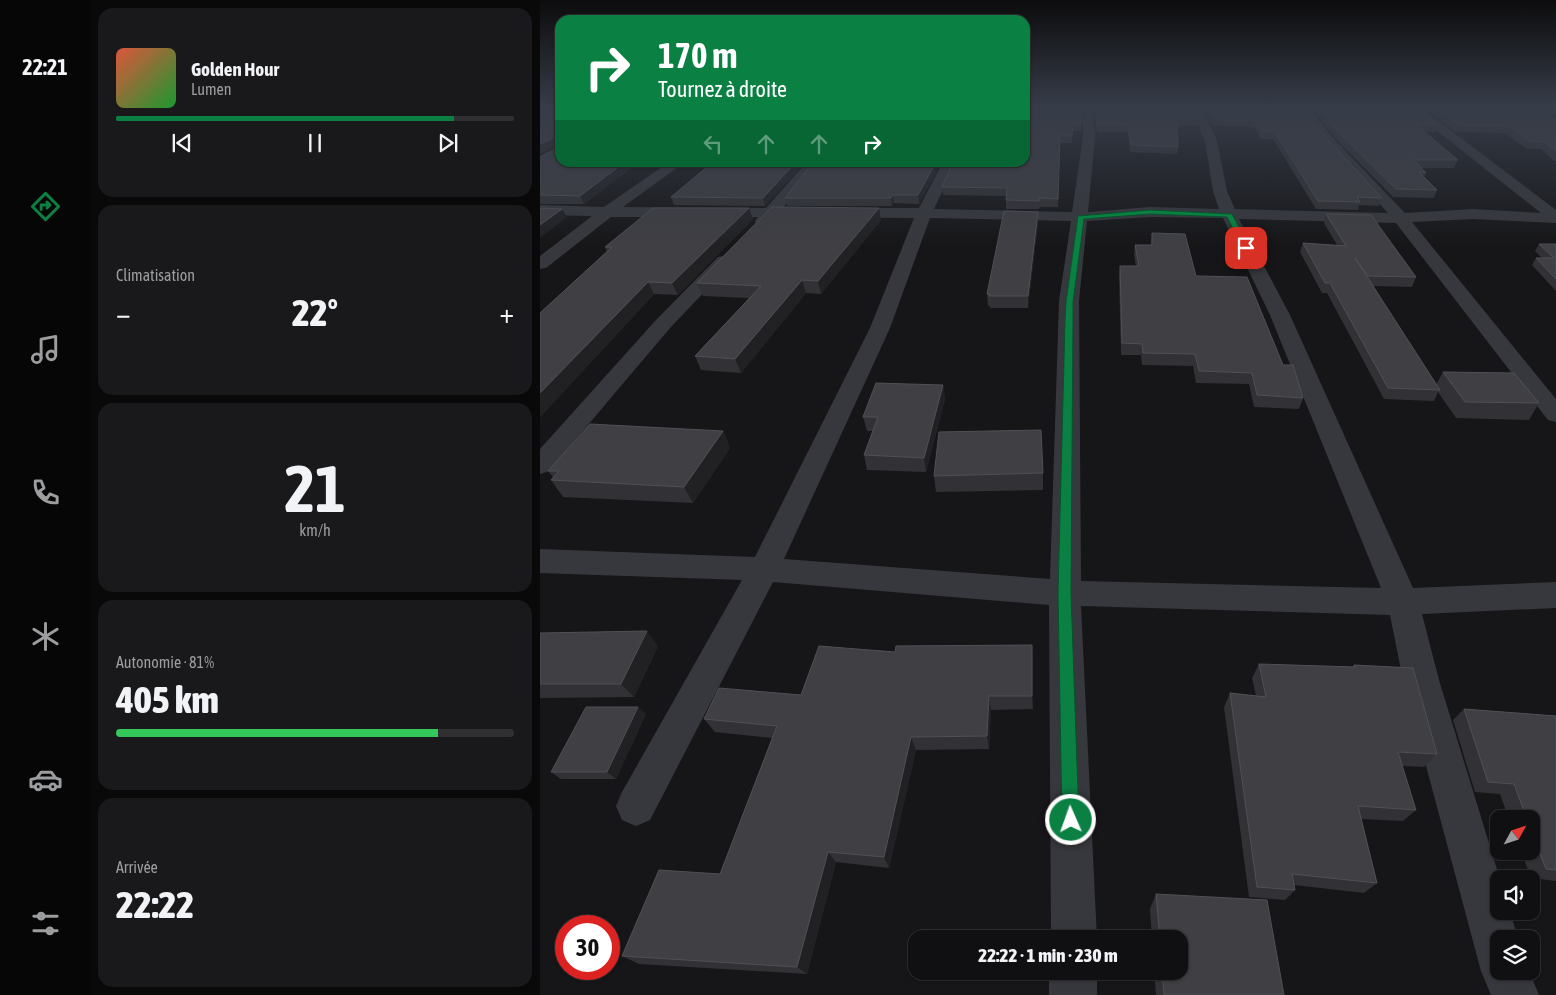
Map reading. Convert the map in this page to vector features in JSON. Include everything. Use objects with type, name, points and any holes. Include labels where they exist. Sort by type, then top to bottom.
[{"type":"street","points":[[1074,930],[1065,593],[1070,302],[1087,153]]},
{"type":"street","points":[[1213,153],[1220,191],[1229,215],[1280,315],[1403,602],[1421,680],[1492,930]]},
{"type":"street","points":[[1341,153],[1401,218],[1556,415]]},
{"type":"street","points":[[1471,153],[1556,218]]},
{"type":"street","points":[[540,264],[607,212],[672,167]]},
{"type":"street","points":[[540,465],[663,324],[770,213],[811,167]]},
{"type":"street","points":[[636,806],[764,570],[880,328],[924,213],[947,167]]},
{"type":"street","points":[[540,210],[924,213],[1081,217],[1150,212],[1401,218],[1473,214],[1556,218]]},
{"type":"street","points":[[540,561],[764,570],[1065,593],[1403,602],[1556,595]]},
{"type":"street","points":[[1073,995],[1074,980]]},
{"type":"street","points":[[1509,980],[1515,995]]},
{"type":"building","points":[[547,153],[555,153],[555,167],[618,167],[580,196],[540,195],[540,157]]},
{"type":"building","points":[[1030,153],[1059,153],[1058,199],[1039,198],[1039,201],[1006,200],[1007,188],[942,187],[951,167],[1030,167]]},
{"type":"building","points":[[1288,153],[1340,153],[1382,198],[1357,197],[1360,202],[1318,201]]},
{"type":"building","points":[[1360,153],[1450,153],[1458,160],[1414,160],[1426,173],[1419,172],[1437,190],[1396,189]]},
{"type":"building","points":[[707,167],[791,167],[763,198],[671,197]]},
{"type":"building","points":[[810,167],[933,167],[918,195],[893,195],[891,198],[785,198]]},
{"type":"building","points":[[772,207],[879,208],[818,281],[802,280],[735,359],[695,356],[761,286],[697,283]]},
{"type":"building","points":[[540,208],[562,209],[540,225]]},
{"type":"building","points":[[653,208],[749,208],[672,283],[648,282],[540,393],[540,313],[612,247],[605,247]]},
{"type":"building","points":[[1004,211],[1038,212],[1028,296],[989,296],[990,294],[987,294]]},
{"type":"building","points":[[1326,214],[1371,215],[1416,277],[1368,276],[1355,258],[1440,390],[1388,388],[1330,283],[1325,283],[1303,243],[1346,246]]},
{"type":"building","points":[[1152,233],[1185,234],[1196,276],[1247,277],[1283,365],[1293,365],[1303,398],[1257,395],[1252,373],[1199,371],[1195,354],[1143,353],[1142,344],[1122,343],[1120,266],[1139,266],[1135,245],[1152,245]]},
{"type":"building","points":[[1539,244],[1556,244],[1556,279],[1536,258],[1554,258]]},
{"type":"building","points":[[1443,372],[1514,373],[1539,403],[1465,402]]},
{"type":"building","points":[[876,383],[943,385],[924,458],[864,455],[878,417],[863,417]]},
{"type":"building","points":[[590,424],[723,431],[684,487],[551,480],[559,471],[548,471]]},
{"type":"building","points":[[1041,430],[1043,473],[934,476],[939,432]]},
{"type":"building","points":[[647,631],[621,684],[540,684],[540,633]]},
{"type":"building","points":[[1032,645],[1032,696],[989,696],[987,736],[911,737],[884,857],[828,852],[797,967],[622,956],[659,870],[720,874],[777,726],[704,719],[719,688],[801,695],[819,646],[895,652],[896,646]]},
{"type":"building","points":[[1259,664],[1413,668],[1437,754],[1398,752],[1416,810],[1358,806],[1377,883],[1292,874],[1295,890],[1257,887],[1230,693],[1266,697]]},
{"type":"building","points":[[586,707],[638,707],[607,772],[551,772]]},
{"type":"building","points":[[1464,709],[1556,716],[1556,870],[1546,869],[1540,853],[1540,810],[1524,810],[1514,784],[1488,782]]},
{"type":"building","points":[[1156,894],[1267,900],[1284,995],[1164,995],[1163,980],[1188,980],[1188,930],[1159,930]]},
{"type":"route","points":[[1071,820],[1065,593],[1069,321],[1081,217],[1150,212],[1229,215],[1246,248]]}]
